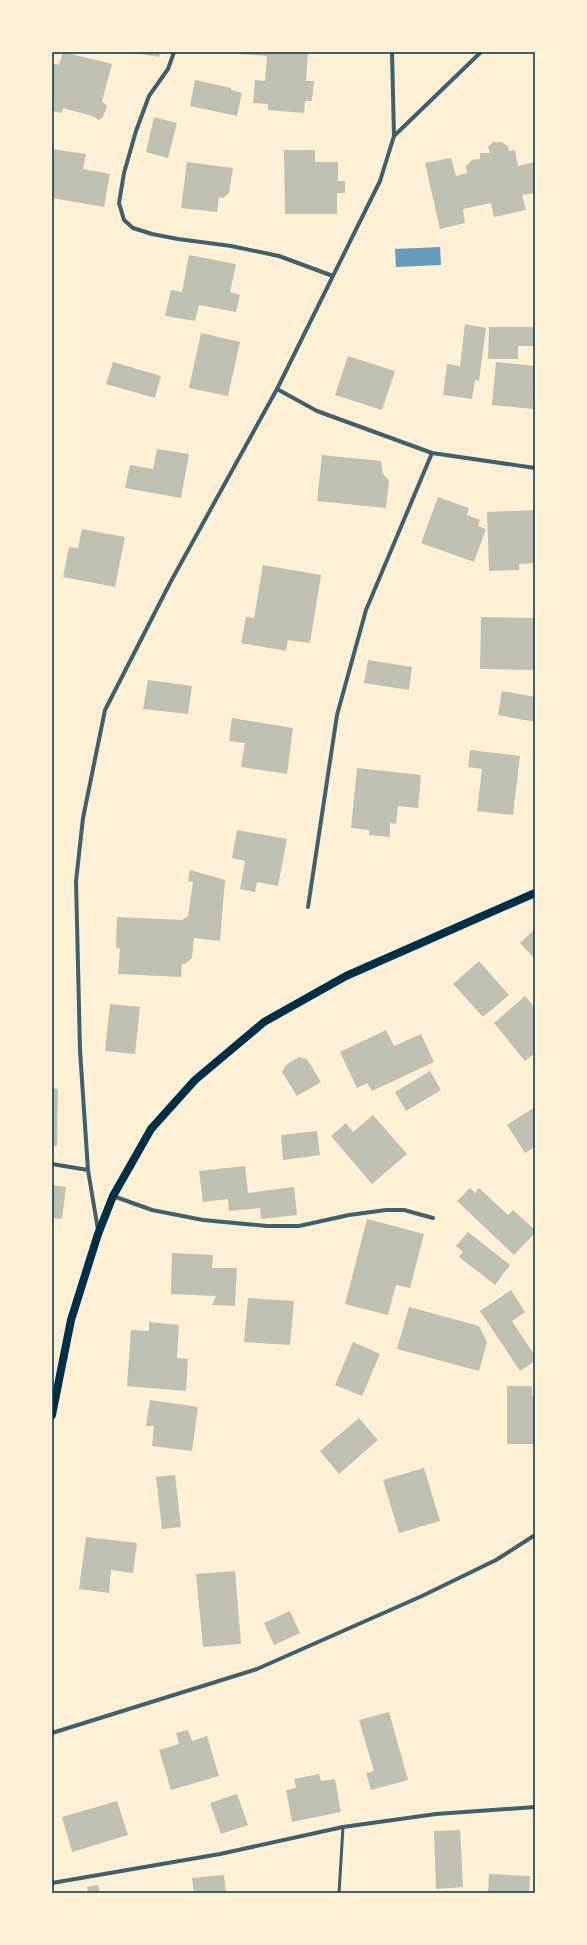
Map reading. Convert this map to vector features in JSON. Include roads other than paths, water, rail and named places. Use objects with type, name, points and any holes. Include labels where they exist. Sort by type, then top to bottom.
[{"type":"main road","points":[[52,1415],[71,1320],[98,1234],[113,1196],[151,1129],[195,1080],[264,1022],[346,976],[535,893]]},
{"type":"street","points":[[174,52],[168,69],[149,96],[136,131],[124,173],[119,203],[124,220],[133,228],[152,234],[231,246],[279,256],[334,276]]},
{"type":"street","points":[[98,1234],[88,1170],[80,1050],[76,881],[83,818],[105,710],[170,583],[277,389],[380,181],[394,136],[392,52]]},
{"type":"street","points":[[394,136],[481,52]]},
{"type":"street","points":[[277,389],[317,412],[432,453],[535,468]]},
{"type":"street","points":[[308,907],[337,715],[366,610],[432,453]]},
{"type":"street","points":[[52,1164],[88,1170]]},
{"type":"street","points":[[113,1196],[160,1211],[203,1220],[267,1226],[299,1226],[350,1215],[386,1210],[404,1210],[433,1218]]},
{"type":"street","points":[[52,1733],[257,1669],[422,1596],[496,1560],[535,1535]]},
{"type":"street","points":[[52,1883],[220,1854],[343,1827],[436,1814],[535,1807]]},
{"type":"lane","points":[[339,1893],[343,1827]]},
{"type":"water","points":[[440,247],[441,265],[396,267],[395,249]]}]
